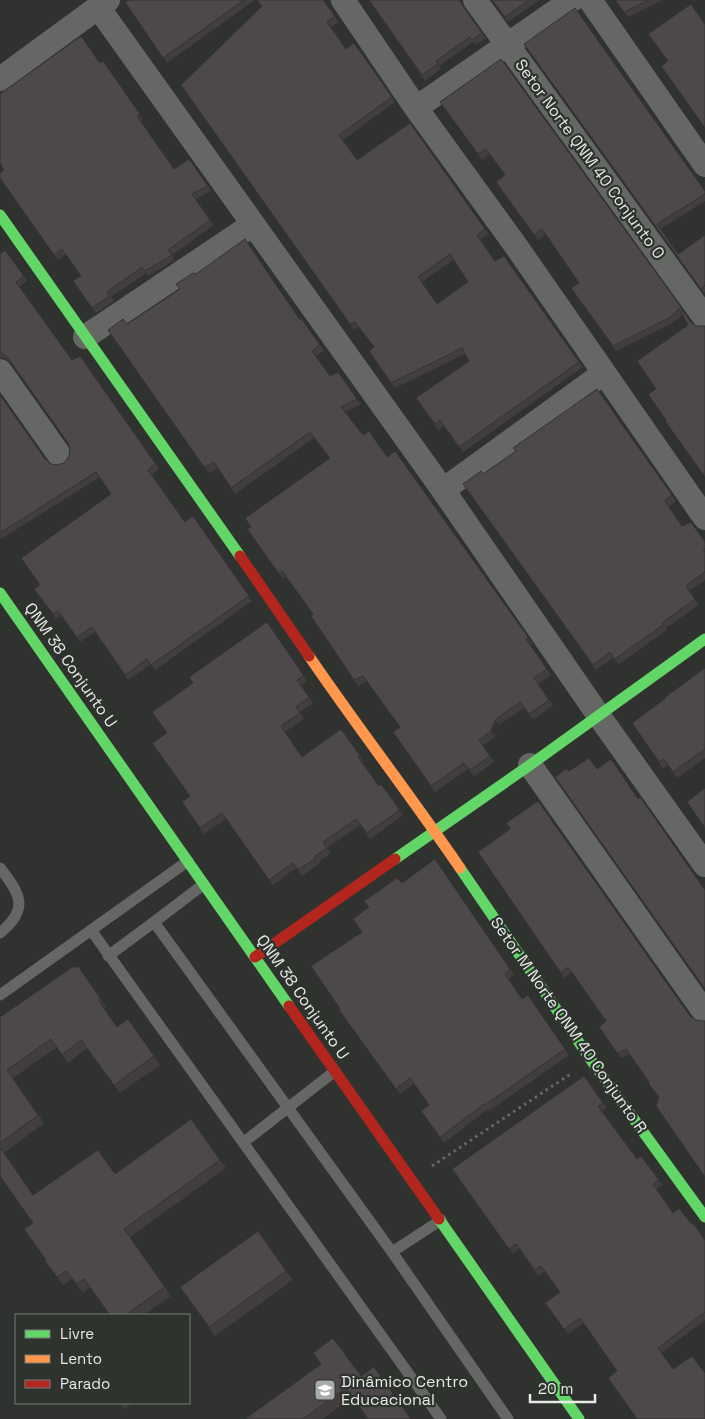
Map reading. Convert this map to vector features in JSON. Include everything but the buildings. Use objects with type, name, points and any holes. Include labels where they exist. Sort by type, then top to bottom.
[{"type":"street","points":[[344,0],[416,108],[516,246],[705,518]]},
{"type":"street","name":"Setor Norte QNM 40 Conjunto O","points":[[475,0],[705,318]]},
{"type":"street","points":[[416,108],[572,0]]},
{"type":"street","points":[[590,0],[705,165]]},
{"type":"street","points":[[0,79],[103,4],[252,225],[444,490],[599,716],[705,865]]},
{"type":"street","name":"Setor M Norte QNM 40 Conjunto R","points":[[0,215],[274,604],[347,712],[435,831],[591,1060],[705,1217]]},
{"type":"street","points":[[85,337],[252,225]]},
{"type":"street","points":[[0,371],[60,456]]},
{"type":"street","points":[[444,490],[604,373]]},
{"type":"street","name":"QNM 38 Conjunto U","points":[[0,593],[579,1419]]},
{"type":"street","points":[[255,957],[705,640]]},
{"type":"street","points":[[530,764],[705,1013]]},
{"type":"lane","points":[[0,995],[188,861]]},
{"type":"lane","points":[[0,868],[16,888],[20,906],[16,916],[0,933]]},
{"type":"lane","points":[[108,956],[204,883]]},
{"type":"lane","points":[[154,922],[392,1252],[508,1419]]},
{"type":"lane","points":[[91,930],[441,1419]]},
{"type":"lane","points":[[244,1142],[335,1071]]},
{"type":"lane","points":[[392,1252],[441,1220]]},
{"type":"path","points":[[412,1180],[591,1060]]},
{"type":"traffic: fast","points":[[0,215],[240,556]]},
{"type":"traffic: fast","points":[[0,593],[289,1006]]},
{"type":"traffic: fast","points":[[395,859],[705,639]]},
{"type":"traffic: fast","points":[[460,868],[591,1060],[705,1217]]},
{"type":"traffic: fast","points":[[439,1219],[579,1419]]},
{"type":"traffic: slow","points":[[309,656],[460,868]]},
{"type":"traffic: jam","points":[[240,556],[309,656]]},
{"type":"traffic: jam","points":[[255,957],[395,859]]},
{"type":"traffic: jam","points":[[289,1006],[439,1219]]},
{"type":"place","name":"Dinâmico Centro Educacional","points":[[325,1390]]}]
